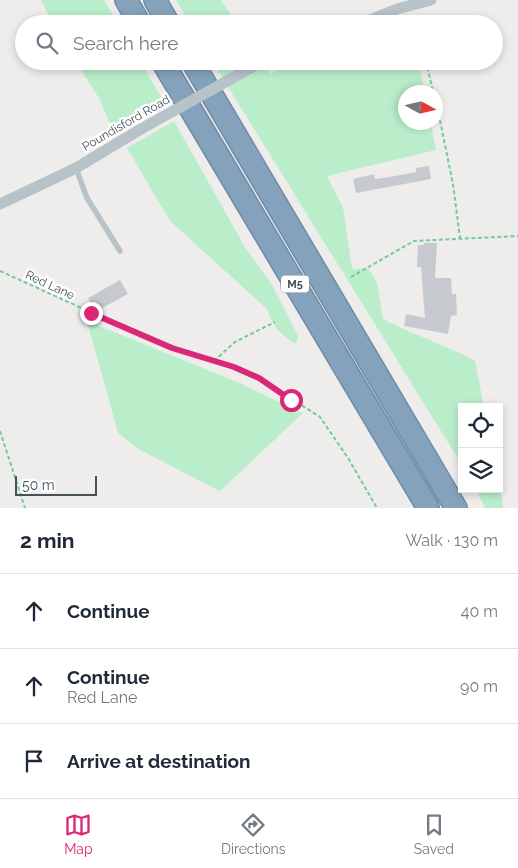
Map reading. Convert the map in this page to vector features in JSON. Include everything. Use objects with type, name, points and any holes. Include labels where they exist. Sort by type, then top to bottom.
[{"type":"highway","points":[[126,0],[135,15]]},
{"type":"highway","points":[[155,0],[164,15]]},
{"type":"highway","name":"M5","points":[[167,70],[428,508]]},
{"type":"highway","name":"M5","points":[[197,70],[456,508]]},
{"type":"street","points":[[382,15],[431,0]]},
{"type":"street","name":"Poundisford Road","points":[[0,204],[76,168],[247,70]]},
{"type":"lane","points":[[76,168],[87,198],[120,251]]},
{"type":"path","points":[[428,70],[432,85]]},
{"type":"path","points":[[442,130],[454,184],[460,238]]},
{"type":"path","points":[[351,277],[414,241],[518,236]]},
{"type":"path","name":"Red Lane","points":[[0,271],[150,339],[234,367],[259,378],[320,417],[348,458],[377,508]]},
{"type":"path","points":[[214,361],[235,342],[275,322]]},
{"type":"path","points":[[0,431],[25,508]]},
{"type":"green space","points":[[41,0],[104,0],[113,15],[48,15]]},
{"type":"green space","points":[[176,0],[221,0],[231,15],[185,15]]},
{"type":"green space","points":[[81,70],[145,70],[165,104],[120,131],[113,131],[99,98]]},
{"type":"green space","points":[[218,70],[269,70],[271,74],[278,70],[420,70],[423,85],[398,85],[398,130],[432,130],[436,150],[327,176],[343,207],[352,269],[368,268],[377,283],[383,319],[475,361],[483,403],[458,403],[458,459]]},
{"type":"green space","points":[[174,121],[246,249],[271,283],[298,336],[296,344],[278,330],[268,310],[170,221],[127,148]]},
{"type":"green space","points":[[87,321],[237,382],[303,413],[220,491],[140,450],[118,433]]},
{"type":"green space","points":[[478,493],[501,493],[503,508],[485,508]]},
{"type":"building","points":[[429,166],[431,179],[356,193],[353,179],[374,174],[375,179],[390,177],[416,172],[416,168]]},
{"type":"building","points":[[424,243],[437,243],[435,278],[451,278],[452,294],[456,294],[457,315],[451,316],[448,334],[404,326],[406,314],[425,318],[421,267],[417,267],[418,245],[424,245]]},
{"type":"building","points":[[120,280],[128,294],[95,312],[88,298]]},
{"type":"route","points":[[91,313],[172,348],[234,367],[259,378],[291,400]]}]
